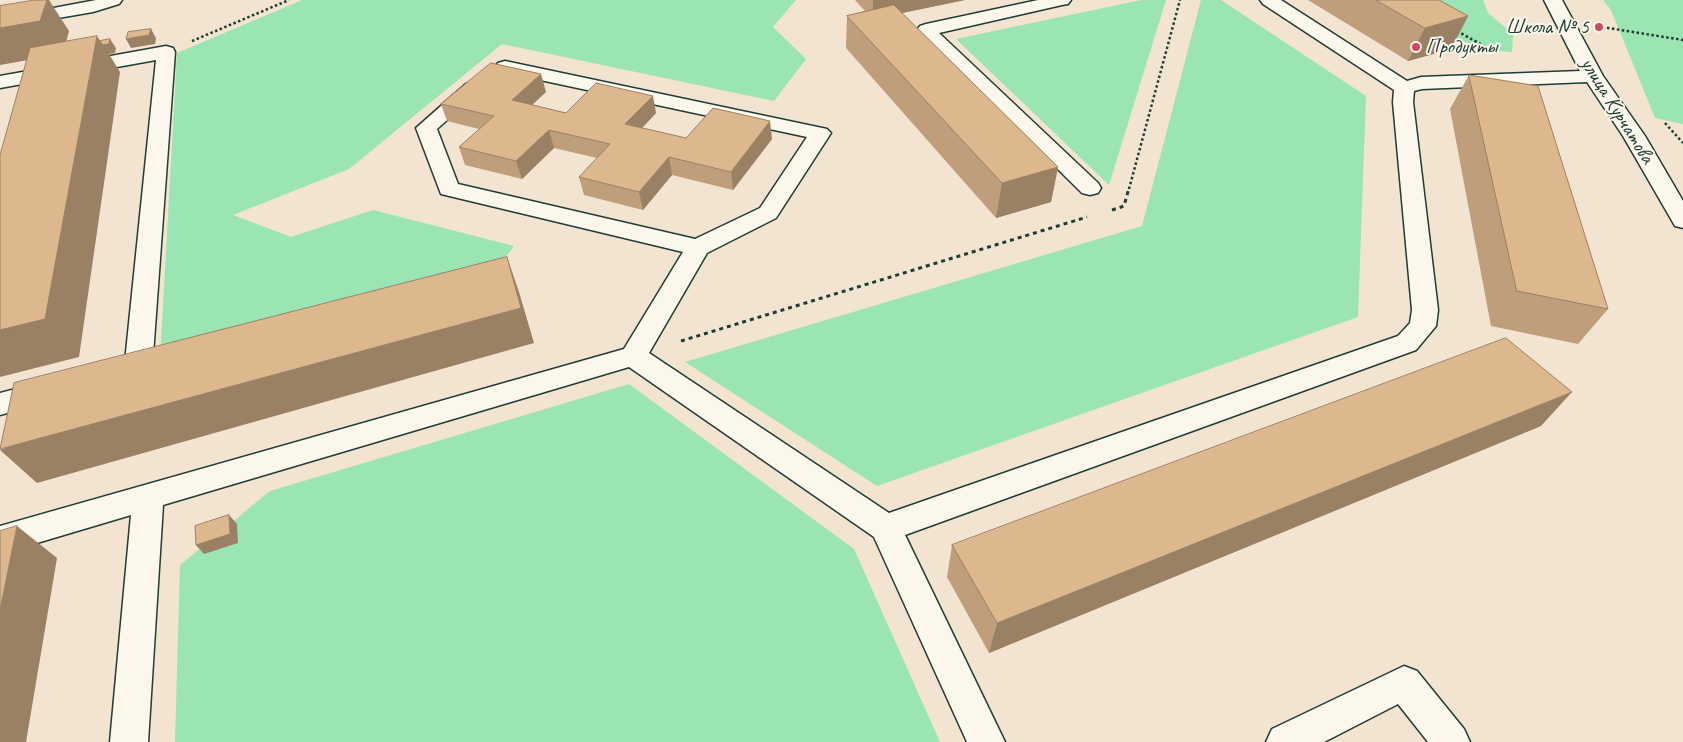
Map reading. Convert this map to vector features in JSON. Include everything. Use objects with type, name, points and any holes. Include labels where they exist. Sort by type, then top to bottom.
[{"type":"street","points":[[0,23],[93,7],[113,0]]},
{"type":"street","points":[[1062,0],[926,30],[1090,188]]},
{"type":"street","points":[[1269,0],[1404,88],[1421,83],[1594,76]]},
{"type":"street","name":"улица Курчатова","points":[[1553,0],[1594,76],[1634,136],[1683,221]]},
{"type":"street","points":[[0,82],[166,52],[138,369],[101,378]]},
{"type":"street","points":[[0,540],[633,356],[698,248],[768,213],[820,133],[498,66],[426,128],[449,189],[698,248]]},
{"type":"street","points":[[886,528],[1407,343],[1423,326],[1425,310],[1403,102],[1404,88]]},
{"type":"street","points":[[633,356],[886,528],[986,742]]},
{"type":"street","points":[[0,404],[64,388]]},
{"type":"street","points":[[129,742],[148,496]]},
{"type":"street","points":[[1285,742],[1404,683],[1451,742]]},
{"type":"path","points":[[166,52],[289,0]]},
{"type":"path","points":[[1105,212],[1124,206],[1180,0]]},
{"type":"path","points":[[1565,21],[1683,40]]},
{"type":"path","points":[[1455,29],[1538,78]]},
{"type":"path","points":[[633,356],[1096,214]]},
{"type":"green space","points":[[302,0],[796,0],[773,27],[806,59],[774,101],[502,44],[349,169],[233,215],[291,237],[373,210],[514,246],[492,274],[160,360],[177,53]]},
{"type":"green space","points":[[1141,0],[1166,0],[1109,185],[956,39]]},
{"type":"green space","points":[[1201,0],[1221,0],[1366,96],[1358,317],[877,486],[685,362],[1142,226]]},
{"type":"green space","points":[[1384,0],[1483,0],[1488,13],[1513,34],[1512,52],[1494,50],[1461,41]]},
{"type":"green space","points":[[1603,0],[1683,0],[1683,124],[1655,118],[1611,10]]},
{"type":"green space","points":[[629,384],[854,549],[940,742],[175,742],[180,565],[270,491]]},
{"type":"building","points":[[35,0],[47,0],[40,21],[0,28],[0,6]]},
{"type":"building","points":[[1376,0],[1439,0],[1468,16],[1425,28]]},
{"type":"building","points":[[894,5],[1058,167],[1002,183],[847,16]]},
{"type":"building","points":[[151,29],[149,35],[126,39],[128,32]]},
{"type":"building","points":[[97,36],[45,319],[0,330],[0,155],[30,48]]},
{"type":"building","points":[[110,39],[109,44],[103,45],[100,41]]},
{"type":"building","points":[[491,63],[541,74],[512,100],[566,113],[596,83],[653,96],[625,124],[686,138],[713,108],[770,121],[731,172],[669,157],[639,192],[579,177],[610,144],[549,130],[516,161],[459,147],[494,116],[441,104]]},
{"type":"building","points":[[1469,75],[1538,86],[1608,309],[1517,291]]},
{"type":"building","points":[[507,257],[521,308],[0,449],[14,383]]},
{"type":"building","points":[[1506,338],[1572,392],[997,623],[952,545]]},
{"type":"building","points":[[229,515],[230,534],[196,545],[195,526]]},
{"type":"building","points":[[17,526],[0,610],[0,531]]},
{"type":"place","name":"Школа № 5","points":[[1599,27]]},
{"type":"place","name":"Продукты","points":[[1416,47]]}]
